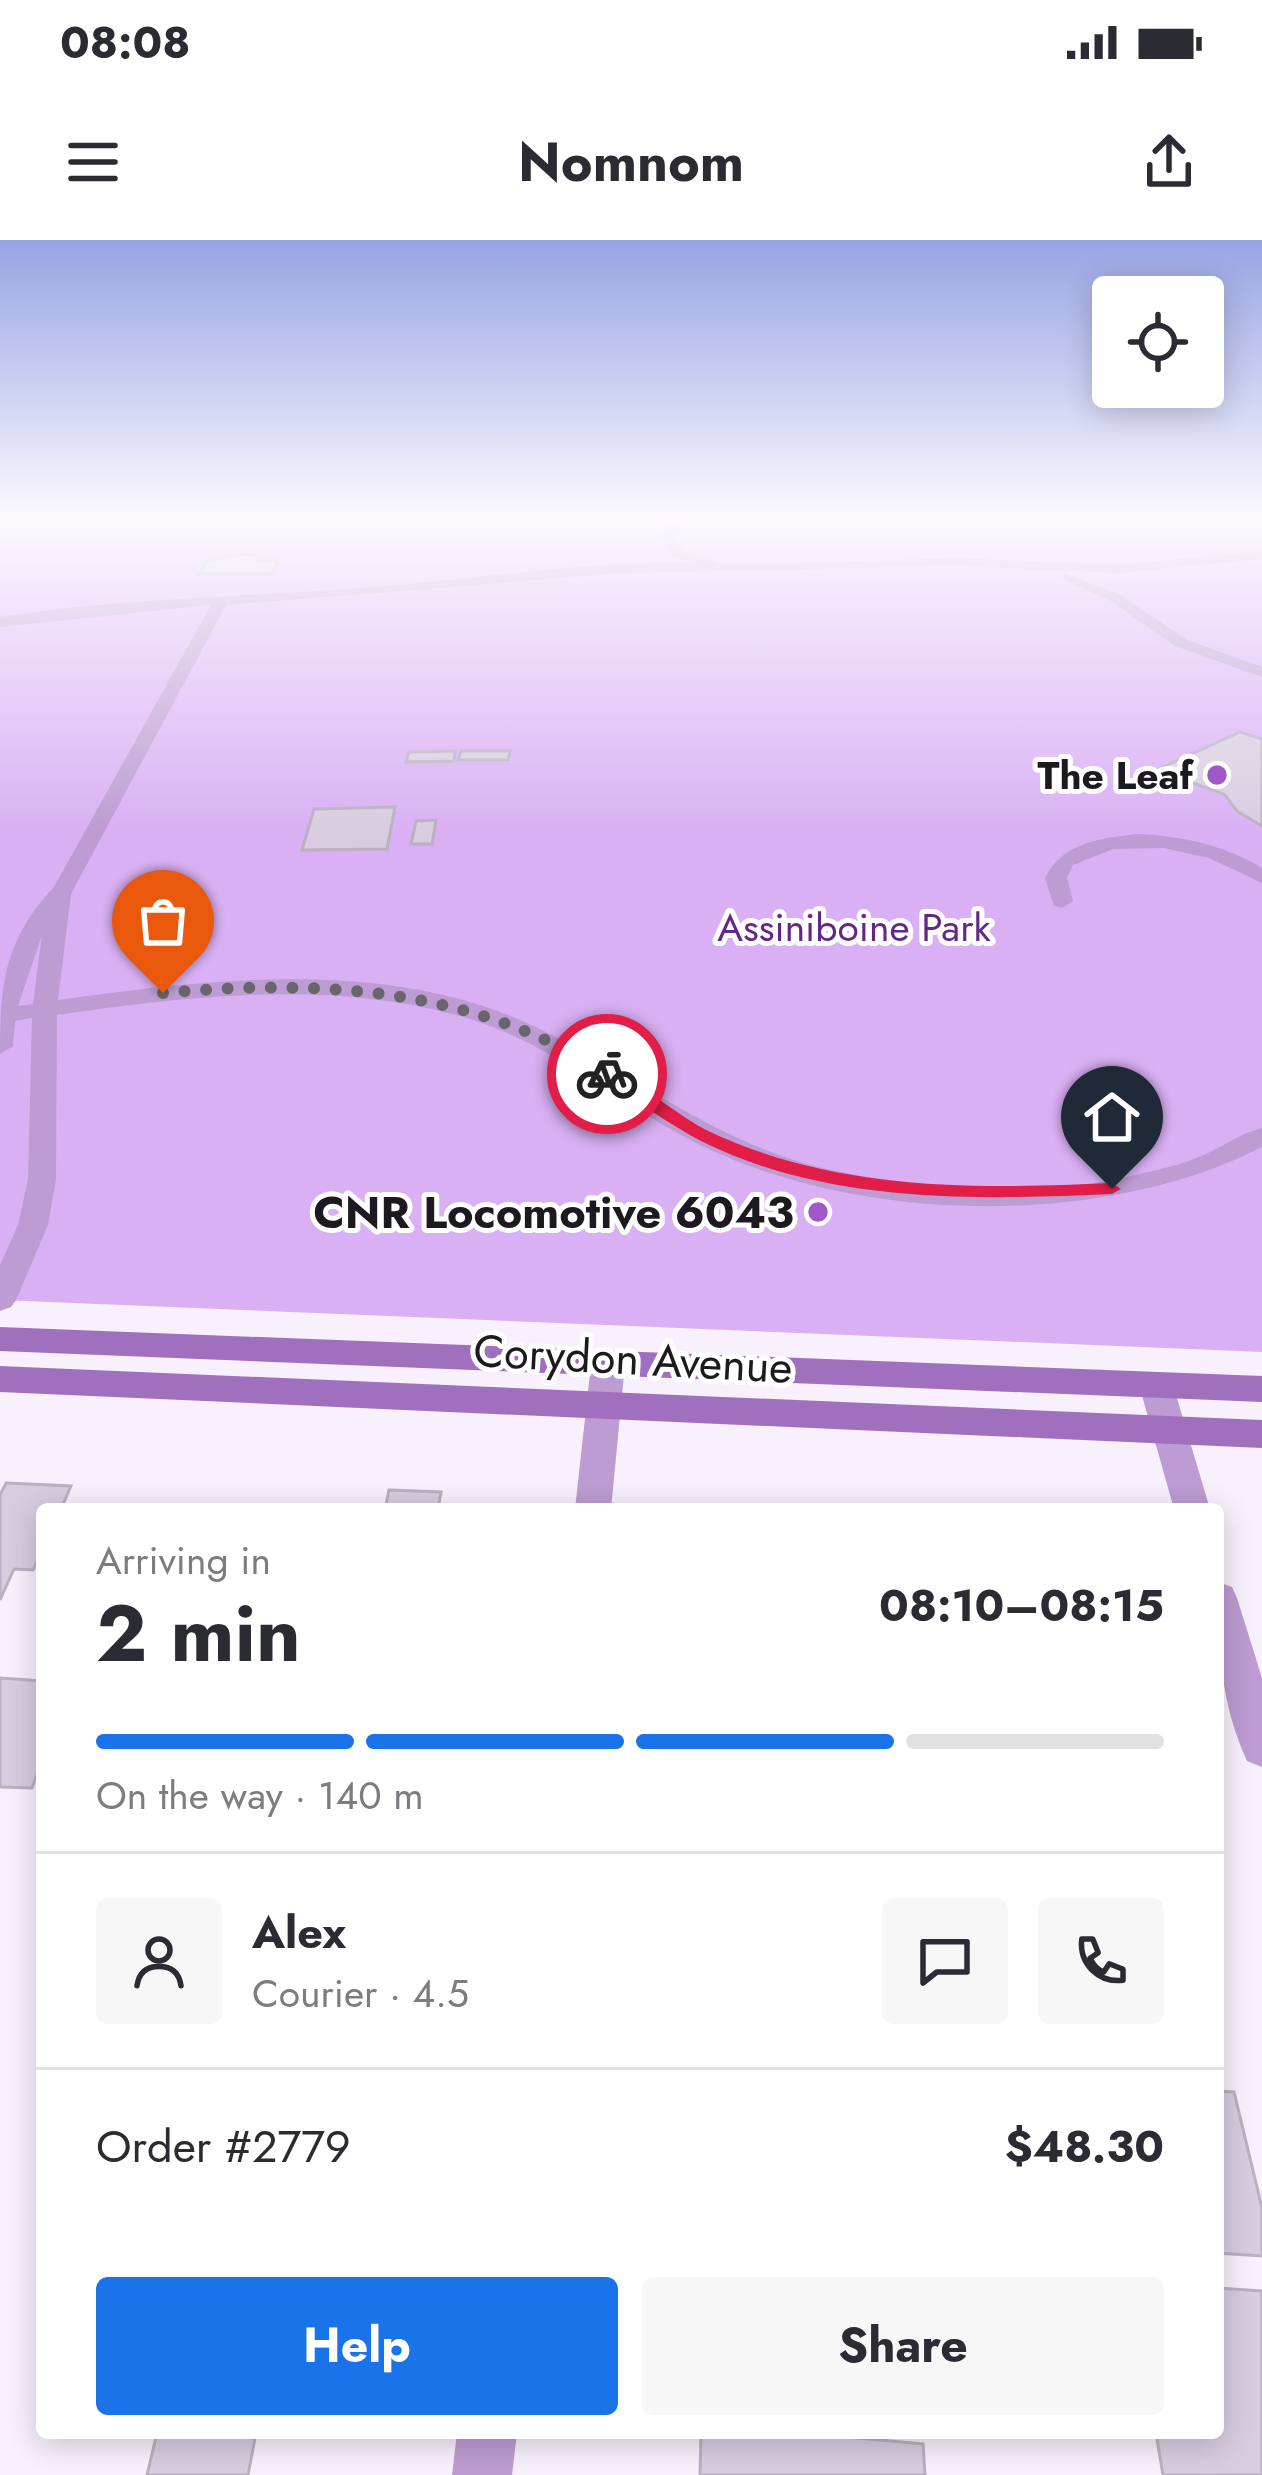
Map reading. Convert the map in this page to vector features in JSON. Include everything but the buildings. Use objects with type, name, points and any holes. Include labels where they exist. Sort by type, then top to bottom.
[{"type":"main road","name":"Corydon Avenue","points":[[0,1339],[1262,1390]]},
{"type":"main road","name":"Corydon Avenue","points":[[0,1378],[1262,1434]]},
{"type":"street","points":[[0,1300],[33,1225],[42,1179],[45,1008],[63,890],[207,623]]},
{"type":"street","points":[[1152,623],[1181,643],[1262,672]]},
{"type":"street","points":[[1062,901],[1056,878],[1064,861],[1105,844],[1182,845],[1222,855],[1262,877]]},
{"type":"street","points":[[0,1046],[3,1015],[22,956],[42,908],[63,890]]},
{"type":"street","points":[[3,1015],[163,993],[263,987],[352,988],[430,1001],[535,1033],[708,1138],[744,1154],[785,1168],[872,1186],[974,1195],[1112,1189],[1213,1164],[1262,1136]]},
{"type":"street","points":[[593,1503],[608,1364]]},
{"type":"street","points":[[1156,1385],[1190,1503]]},
{"type":"street","points":[[1224,1618],[1262,1748]]},
{"type":"street","points":[[482,2475],[486,2439]]},
{"type":"green space","name":"Assiniboine Park","points":[[0,623],[1262,623],[1262,1352],[0,1300]]},
{"type":"way so far","points":[[163,993],[286,987],[396,994],[509,1023],[607,1074]]},
{"type":"place","name":"The Leaf","points":[[1217,775]]},
{"type":"place","name":"CNR Locomotive 6043","points":[[818,1212]]},
{"type":"route","points":[[607,1074],[708,1138],[785,1168],[872,1186],[974,1195],[1112,1189]]}]
